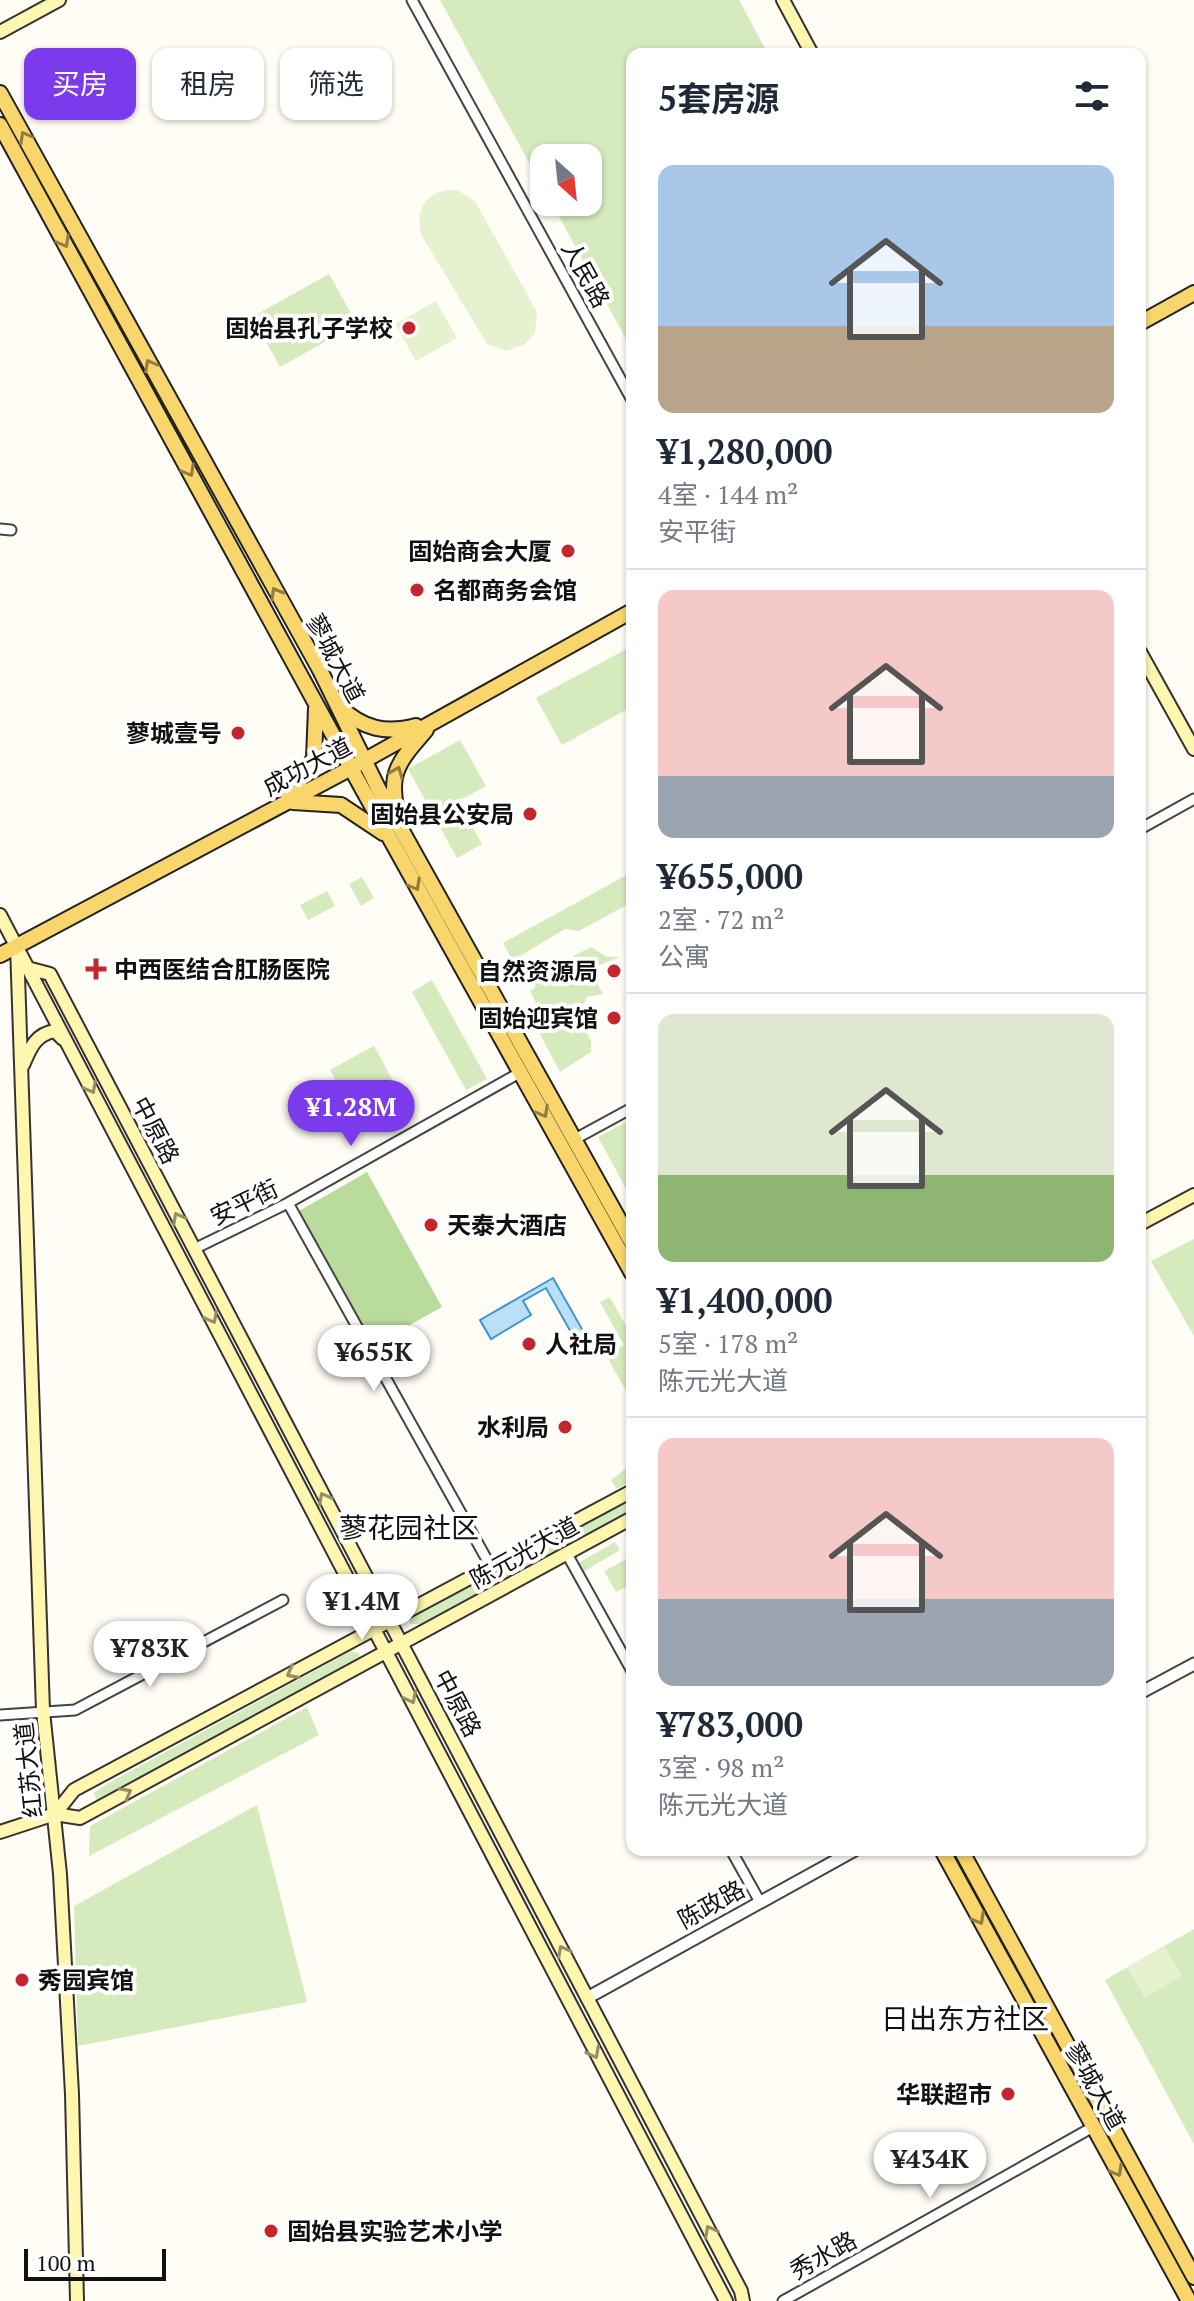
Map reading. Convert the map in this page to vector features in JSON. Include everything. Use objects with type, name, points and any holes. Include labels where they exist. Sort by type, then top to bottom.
[{"type":"main road","points":[[0,32],[59,0]]},
{"type":"main road","points":[[783,0],[809,48]]},
{"type":"main road","name":"蓼城大道","points":[[0,93],[335,702],[357,764],[389,837],[626,1262]]},
{"type":"main road","name":"蓼城大道","points":[[0,125],[316,703],[402,830],[626,1232]]},
{"type":"main road","points":[[1146,320],[1194,293]]},
{"type":"main road","name":"成功大道","points":[[0,955],[357,764],[626,614]]},
{"type":"main road","points":[[1146,663],[1194,749]]},
{"type":"main road","points":[[335,702],[349,716],[378,730],[432,723]]},
{"type":"main road","points":[[285,803],[314,758],[316,703]]},
{"type":"main road","points":[[402,830],[392,784],[403,757],[432,723]]},
{"type":"main road","points":[[285,803],[322,801],[341,805],[389,837]]},
{"type":"main road","name":"中原路","points":[[0,915],[31,969],[726,2301]]},
{"type":"main road","name":"红苏大道","points":[[17,946],[43,1711],[55,1814],[72,2094],[77,2301]]},
{"type":"main road","name":"中原路","points":[[31,969],[50,974],[741,2291],[743,2301]]},
{"type":"main road","points":[[21,1068],[33,1042],[47,1032],[55,1031],[69,1045]]},
{"type":"main road","points":[[1146,1218],[1194,1195]]},
{"type":"main road","name":"陈元光大道","points":[[55,1814],[74,1790],[626,1494]]},
{"type":"main road","name":"陈元光大道","points":[[0,1832],[55,1814],[80,1818],[626,1521]]},
{"type":"main road","name":"蓼城大道","points":[[945,1856],[1189,2301]]},
{"type":"main road","name":"蓼城大道","points":[[964,1856],[1194,2277]]},
{"type":"street","name":"人民路","points":[[412,0],[626,389]]},
{"type":"street","points":[[1146,826],[1194,799]]},
{"type":"street","name":"安平街","points":[[194,1249],[288,1203],[521,1072]]},
{"type":"street","points":[[575,1139],[626,1111]]},
{"type":"street","points":[[288,1203],[491,1567]]},
{"type":"street","points":[[567,1554],[626,1660]]},
{"type":"street","points":[[0,1715],[75,1710],[283,1600]]},
{"type":"street","points":[[1146,1690],[1194,1664]]},
{"type":"street","points":[[734,1856],[760,1902]]},
{"type":"street","name":"陈政路","points":[[587,1998],[844,1856]]},
{"type":"street","name":"秀水路","points":[[783,2301],[1093,2127]]},
{"type":"green space","points":[[440,0],[739,0],[765,48],[626,48],[626,339],[559,216],[602,216],[602,144],[530,144],[530,164]]},
{"type":"green space","points":[[457,190],[475,201],[537,312],[535,333],[525,344],[507,351],[487,344],[422,236],[420,217],[426,202],[438,193]]},
{"type":"green space","points":[[329,274],[357,324],[280,367],[252,317]]},
{"type":"green space","points":[[436,301],[457,338],[416,361],[395,324]]},
{"type":"green space","points":[[626,649],[626,710],[562,745],[536,698]]},
{"type":"green space","points":[[460,740],[486,786],[458,801],[482,844],[457,858],[408,769]]},
{"type":"green space","points":[[626,875],[626,905],[579,931],[565,929],[520,956],[519,963],[514,963],[503,943]]},
{"type":"green space","points":[[362,877],[374,898],[361,906],[349,884]]},
{"type":"green space","points":[[327,891],[335,906],[308,920],[300,905]]},
{"type":"green space","points":[[591,947],[607,957],[620,957],[599,965],[600,969],[592,973],[603,994],[587,997],[578,1016],[591,1041],[591,1052],[560,1072],[534,1023],[543,1017],[530,991],[535,988],[535,976]]},
{"type":"green space","points":[[432,980],[487,1079],[466,1090],[412,992]]},
{"type":"green space","points":[[374,1046],[397,1088],[353,1112],[330,1070]]},
{"type":"green space","points":[[626,1122],[626,1189],[598,1137]]},
{"type":"green space","points":[[367,1172],[442,1307],[374,1345],[299,1211]]},
{"type":"green space","points":[[1194,1239],[1194,1336],[1151,1261]]},
{"type":"green space","points":[[610,1297],[626,1326],[626,1391],[606,1355],[624,1345],[600,1302]]},
{"type":"green space","points":[[626,1469],[626,1484],[617,1489],[611,1480]]},
{"type":"green space","points":[[626,1499],[626,1515],[423,1624],[410,1624],[410,1616]]},
{"type":"green space","points":[[615,1542],[620,1550],[583,1572],[578,1563]]},
{"type":"green space","points":[[626,1559],[626,1587],[616,1592],[604,1571]]},
{"type":"green space","points":[[351,1651],[359,1653],[360,1660],[98,1804],[94,1793],[107,1784]]},
{"type":"green space","points":[[307,1707],[319,1735],[89,1856],[90,1826]]},
{"type":"green space","points":[[257,1805],[307,2002],[78,2046],[74,1906]]},
{"type":"green space","points":[[1194,1929],[1194,2144],[1105,1980]]},
{"type":"green space","points":[[1164,1946],[1182,1976],[1145,1998],[1127,1967]]},
{"type":"water","points":[[553,1278],[591,1345],[581,1350],[546,1288],[523,1301],[531,1315],[491,1339],[480,1320]]},
{"type":"place","name":"固始县孔子学校","points":[[409,328]]},
{"type":"place","name":"固始商会大厦","points":[[568,551]]},
{"type":"place","name":"名都商务会馆","points":[[417,590]]},
{"type":"place","name":"蓼城壹号","points":[[238,733]]},
{"type":"place","name":"固始县公安局","points":[[530,814]]},
{"type":"place","name":"中西医结合肛肠医院","points":[[96,969]]},
{"type":"place","name":"自然资源局","points":[[614,971]]},
{"type":"place","name":"固始迎宾馆","points":[[614,1018]]},
{"type":"place","name":"天泰大酒店","points":[[431,1225]]},
{"type":"place","name":"人社局","points":[[529,1344]]},
{"type":"place","name":"水利局","points":[[565,1427]]},
{"type":"place","name":"秀园宾馆","points":[[22,1980]]},
{"type":"place","name":"华联超市","points":[[1008,2094]]},
{"type":"place","name":"固始县实验艺术小学","points":[[271,2231]]},
{"type":"district","name":"蓼花园社区","points":[[409,1527]]},
{"type":"district","name":"日出东方社区","points":[[965,2018]]}]
